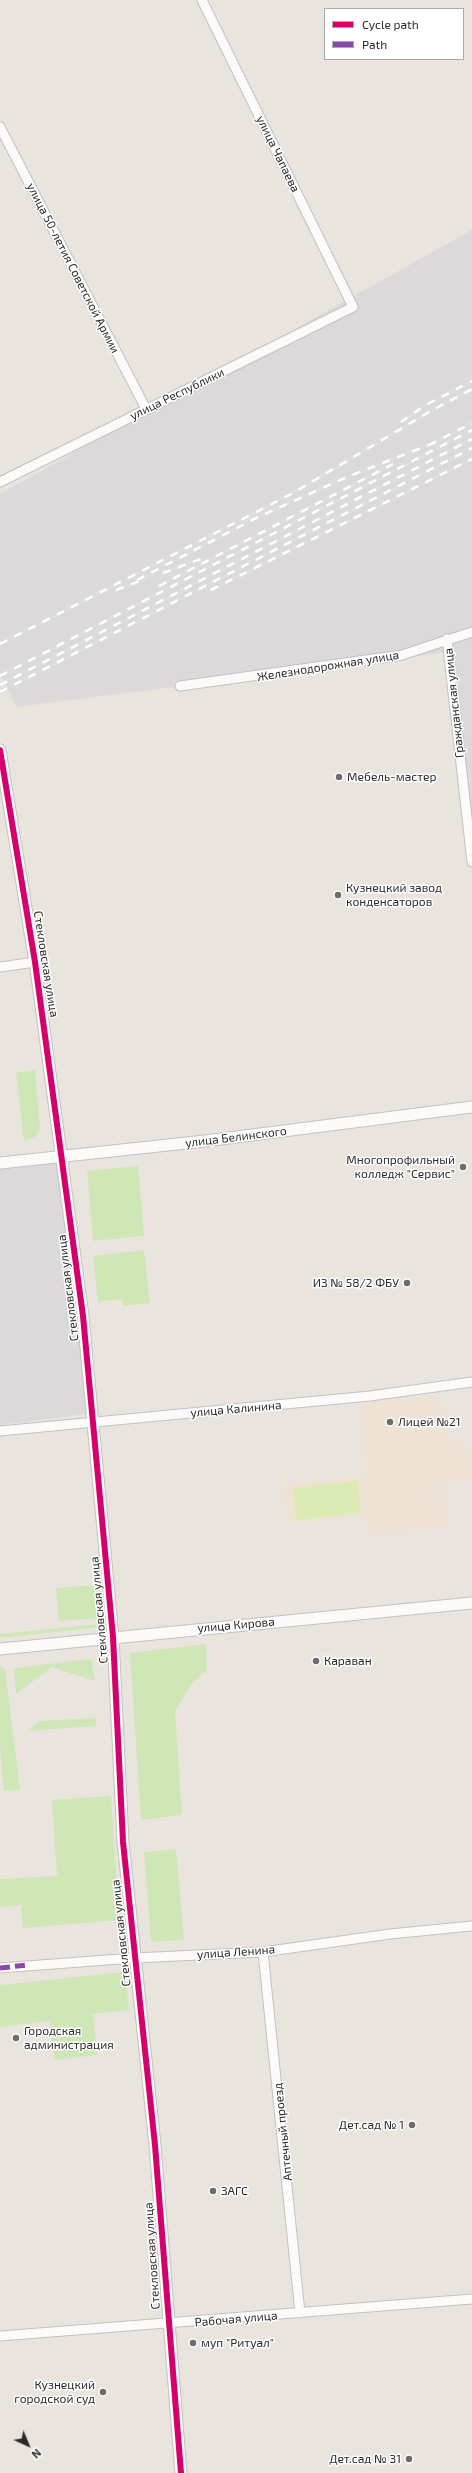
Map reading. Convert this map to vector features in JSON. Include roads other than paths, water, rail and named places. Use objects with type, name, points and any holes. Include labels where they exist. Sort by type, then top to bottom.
[{"type":"street","name":"улица Чапаева","points":[[202,0],[354,307]]},
{"type":"street","name":"улица 50-летия Советской Армии","points":[[0,127],[146,410]]},
{"type":"street","name":"улица Республики","points":[[0,482],[354,307]]},
{"type":"street","name":"Железнодорожная улица","points":[[180,686],[402,655],[472,632]]},
{"type":"street","name":"Гражданская улица","points":[[447,639],[472,862]]},
{"type":"street","name":"Стекловская улица","points":[[0,750],[35,962],[83,1316],[113,1637],[123,1842],[134,1958],[155,2145],[181,2473]]},
{"type":"street","points":[[0,967],[35,962]]},
{"type":"street","name":"улица Белинского","points":[[0,1163],[205,1141],[472,1107]]},
{"type":"street","name":"улица Калинина","points":[[0,1430],[370,1396],[472,1382]]},
{"type":"street","name":"улица Кирова","points":[[0,1649],[472,1603]]},
{"type":"street","name":"улица Ленина","points":[[0,1968],[134,1958],[263,1952],[390,1934],[472,1926]]},
{"type":"street","name":"Аптечный проезд","points":[[263,1952],[300,2313]]},
{"type":"street","name":"Рабочая улица","points":[[0,2336],[472,2300]]},
{"type":"railway","points":[[401,422],[424,406],[472,381]]},
{"type":"railway","points":[[0,644],[293,493],[429,412],[472,389]]},
{"type":"railway","points":[[429,445],[472,423]]},
{"type":"railway","points":[[0,676],[472,430]]},
{"type":"railway","points":[[0,685],[472,439]]},
{"type":"railway","points":[[137,580],[256,518],[347,477],[434,443]]},
{"type":"railway","points":[[0,692],[472,448]]},
{"type":"railway","points":[[211,590],[472,459]]},
{"type":"railway","points":[[159,586],[393,464]]},
{"type":"railway","points":[[163,573],[201,559]]},
{"type":"railway","points":[[116,590],[143,580]]},
{"type":"place","name":"Мебель-мастер","points":[[339,777]]},
{"type":"place","name":"Кузнецкий завод конденсаторов","points":[[338,895]]},
{"type":"place","name":"Многопрофильный колледж \"Сервис\"","points":[[463,1167]]},
{"type":"place","name":"ИЗ № 58/2 ФБУ","points":[[407,1283]]},
{"type":"place","name":"Лицей №21","points":[[390,1422]]},
{"type":"place","name":"Караван","points":[[316,1661]]},
{"type":"place","name":"Городская администрация","points":[[16,2038]]},
{"type":"place","name":"Дет.сад № 1","points":[[412,2125]]},
{"type":"place","name":"ЗАГС","points":[[213,2191]]},
{"type":"place","name":"муп \"Ритуал\"","points":[[193,2343]]},
{"type":"place","name":"Кузнецкий городской суд","points":[[103,2392]]},
{"type":"place","name":"Дет.сад № 31","points":[[409,2459]]}]
